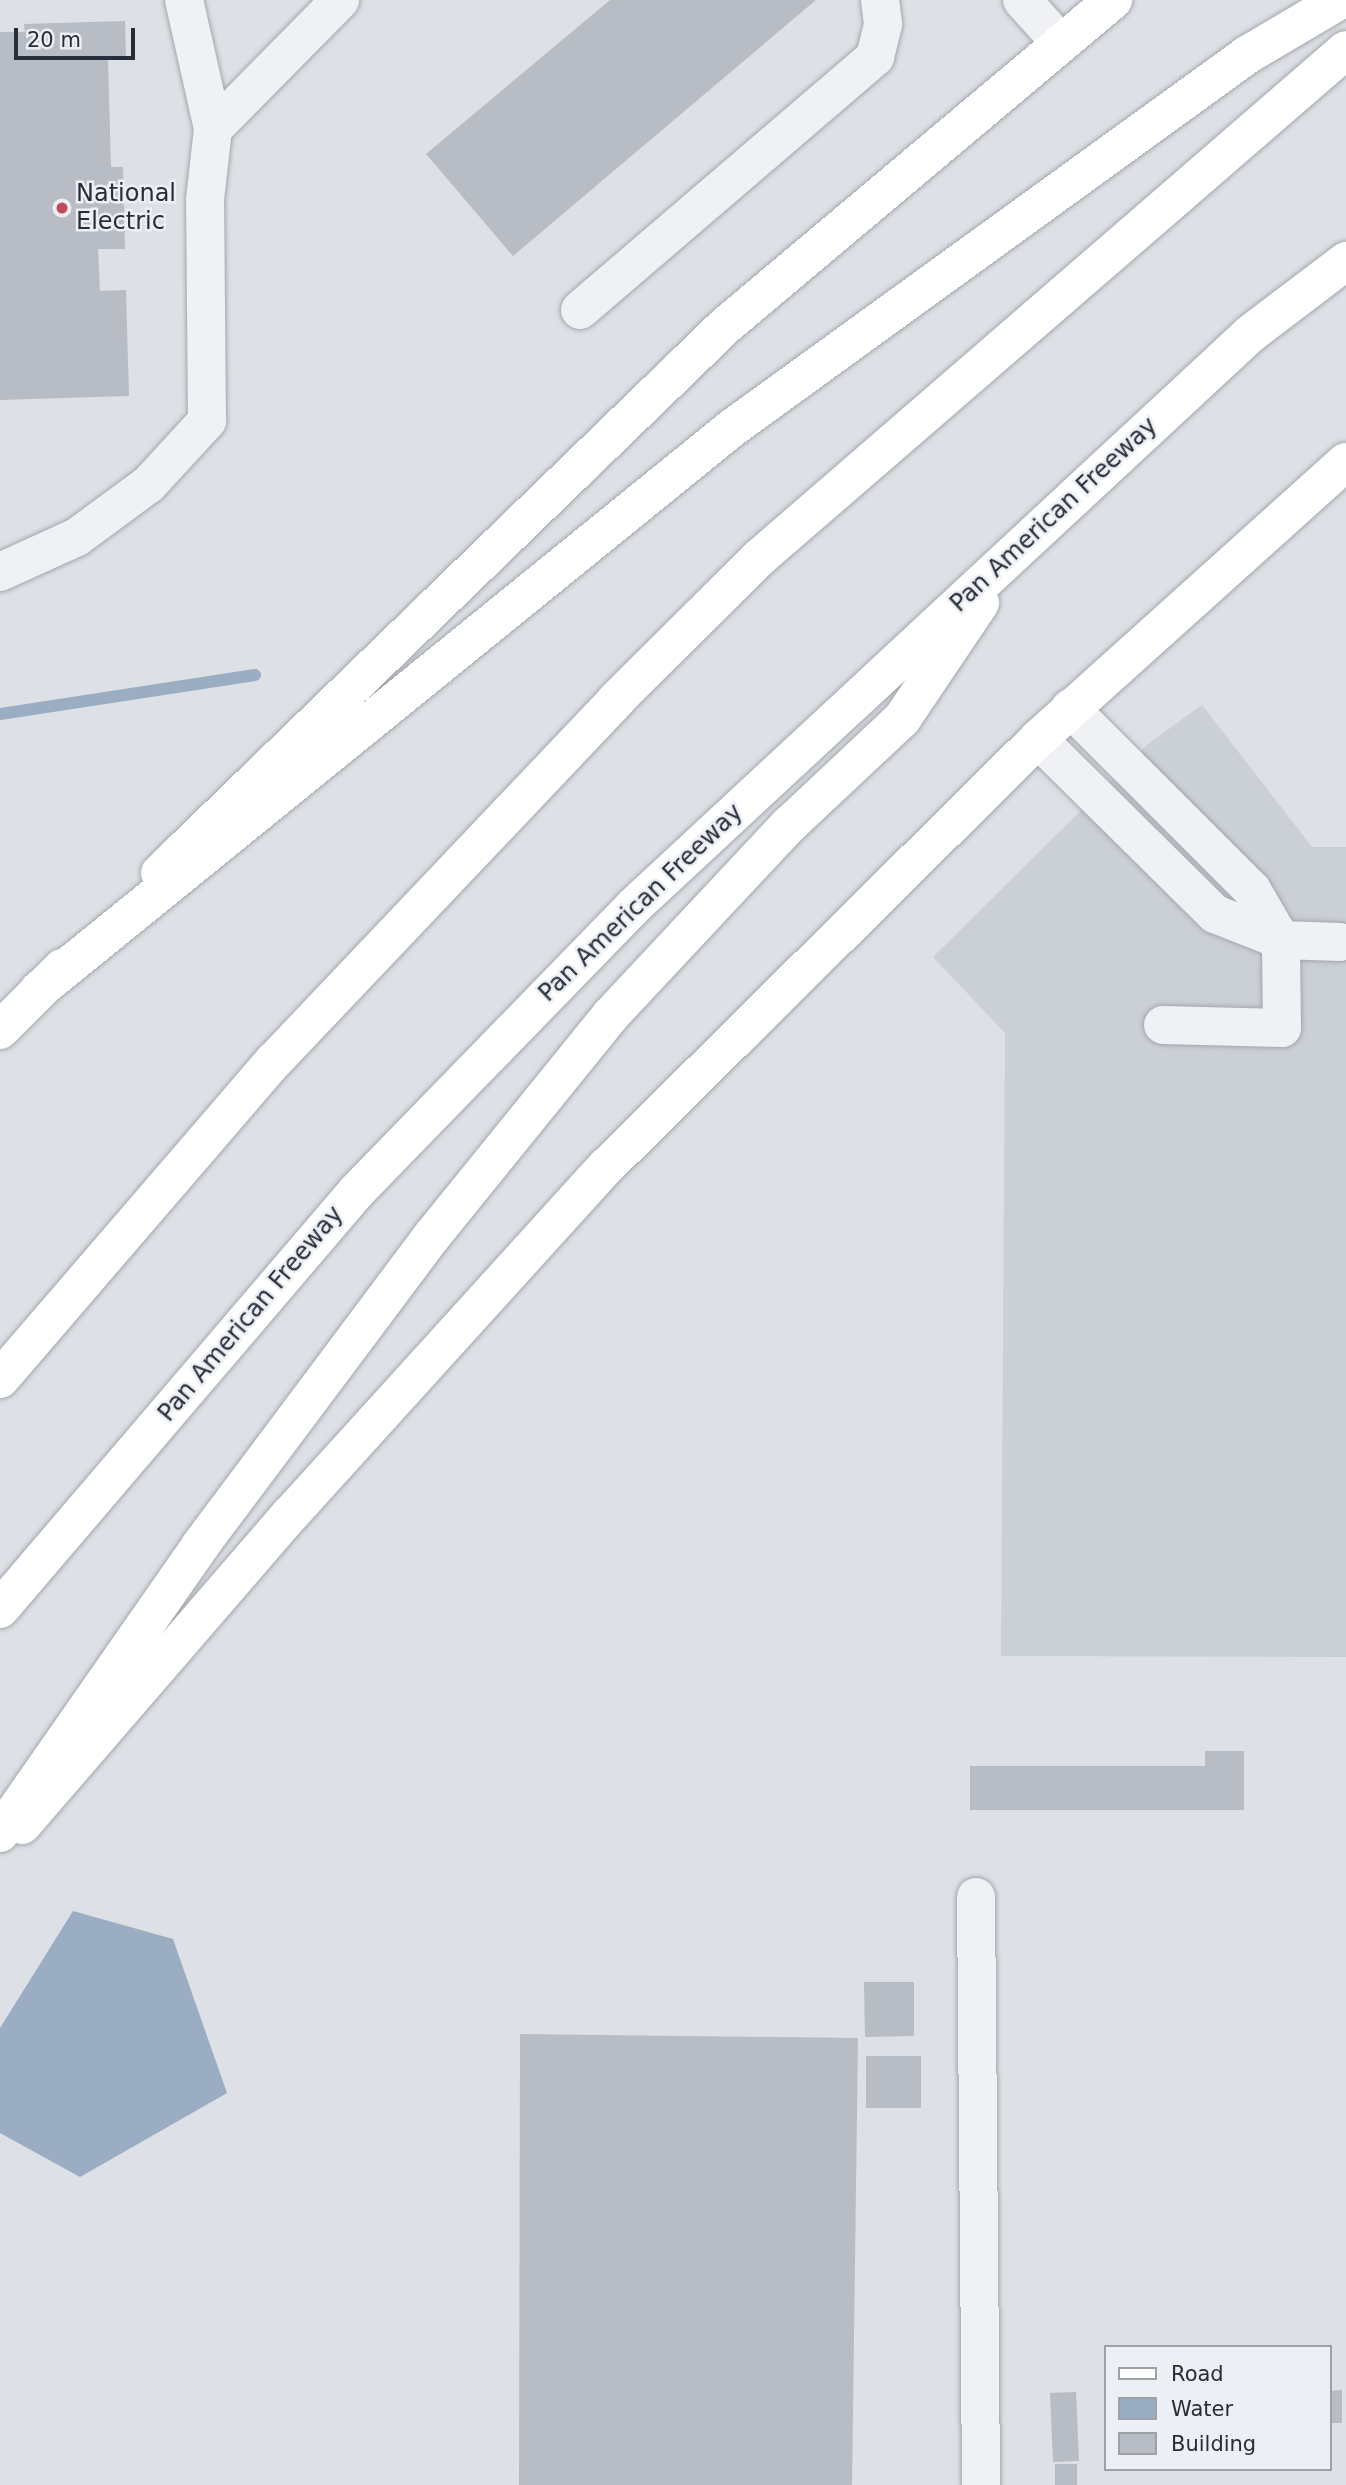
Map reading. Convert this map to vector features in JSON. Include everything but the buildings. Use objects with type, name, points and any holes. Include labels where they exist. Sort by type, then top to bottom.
[{"type":"main road","points":[[0,1030],[725,326],[1113,0]]},
{"type":"main road","points":[[39,990],[732,428],[1247,55],[1340,0]]},
{"type":"main road","points":[[0,1379],[274,1061],[759,558],[1346,50]]},
{"type":"main road","name":"Pan American Freeway","points":[[0,1609],[356,1192],[633,907],[1250,334],[1346,261]]},
{"type":"main road","points":[[0,1850],[299,1505],[607,1166],[1070,708],[1346,461]]},
{"type":"main road","points":[[0,1833],[200,1546],[432,1236],[610,1016],[789,825],[902,719],[1009,558]]},
{"type":"street","points":[[0,572],[77,537],[149,484],[207,421],[205,200],[213,130],[184,0]]},
{"type":"street","points":[[213,130],[340,0]]},
{"type":"street","points":[[580,310],[875,57],[883,24],[880,0]]},
{"type":"street","points":[[1022,0],[1060,42]]},
{"type":"street","points":[[1070,708],[1252,890],[1281,940],[1282,1028],[1163,1025]]},
{"type":"street","points":[[1038,739],[1216,914],[1281,940],[1340,942]]},
{"type":"street","points":[[976,1897],[981,2485]]},
{"type":"shaded area","points":[[1202,705],[1312,847],[1346,847],[1346,1657],[1001,1656],[1005,1033],[933,957],[1148,744]]},
{"type":"water","points":[[73,1911],[173,1939],[227,2093],[80,2177],[0,2133],[0,2028]]},
{"type":"waterway","points":[[0,714],[255,675]]},
{"type":"place","name":"National Electric","points":[[62,208]]}]
